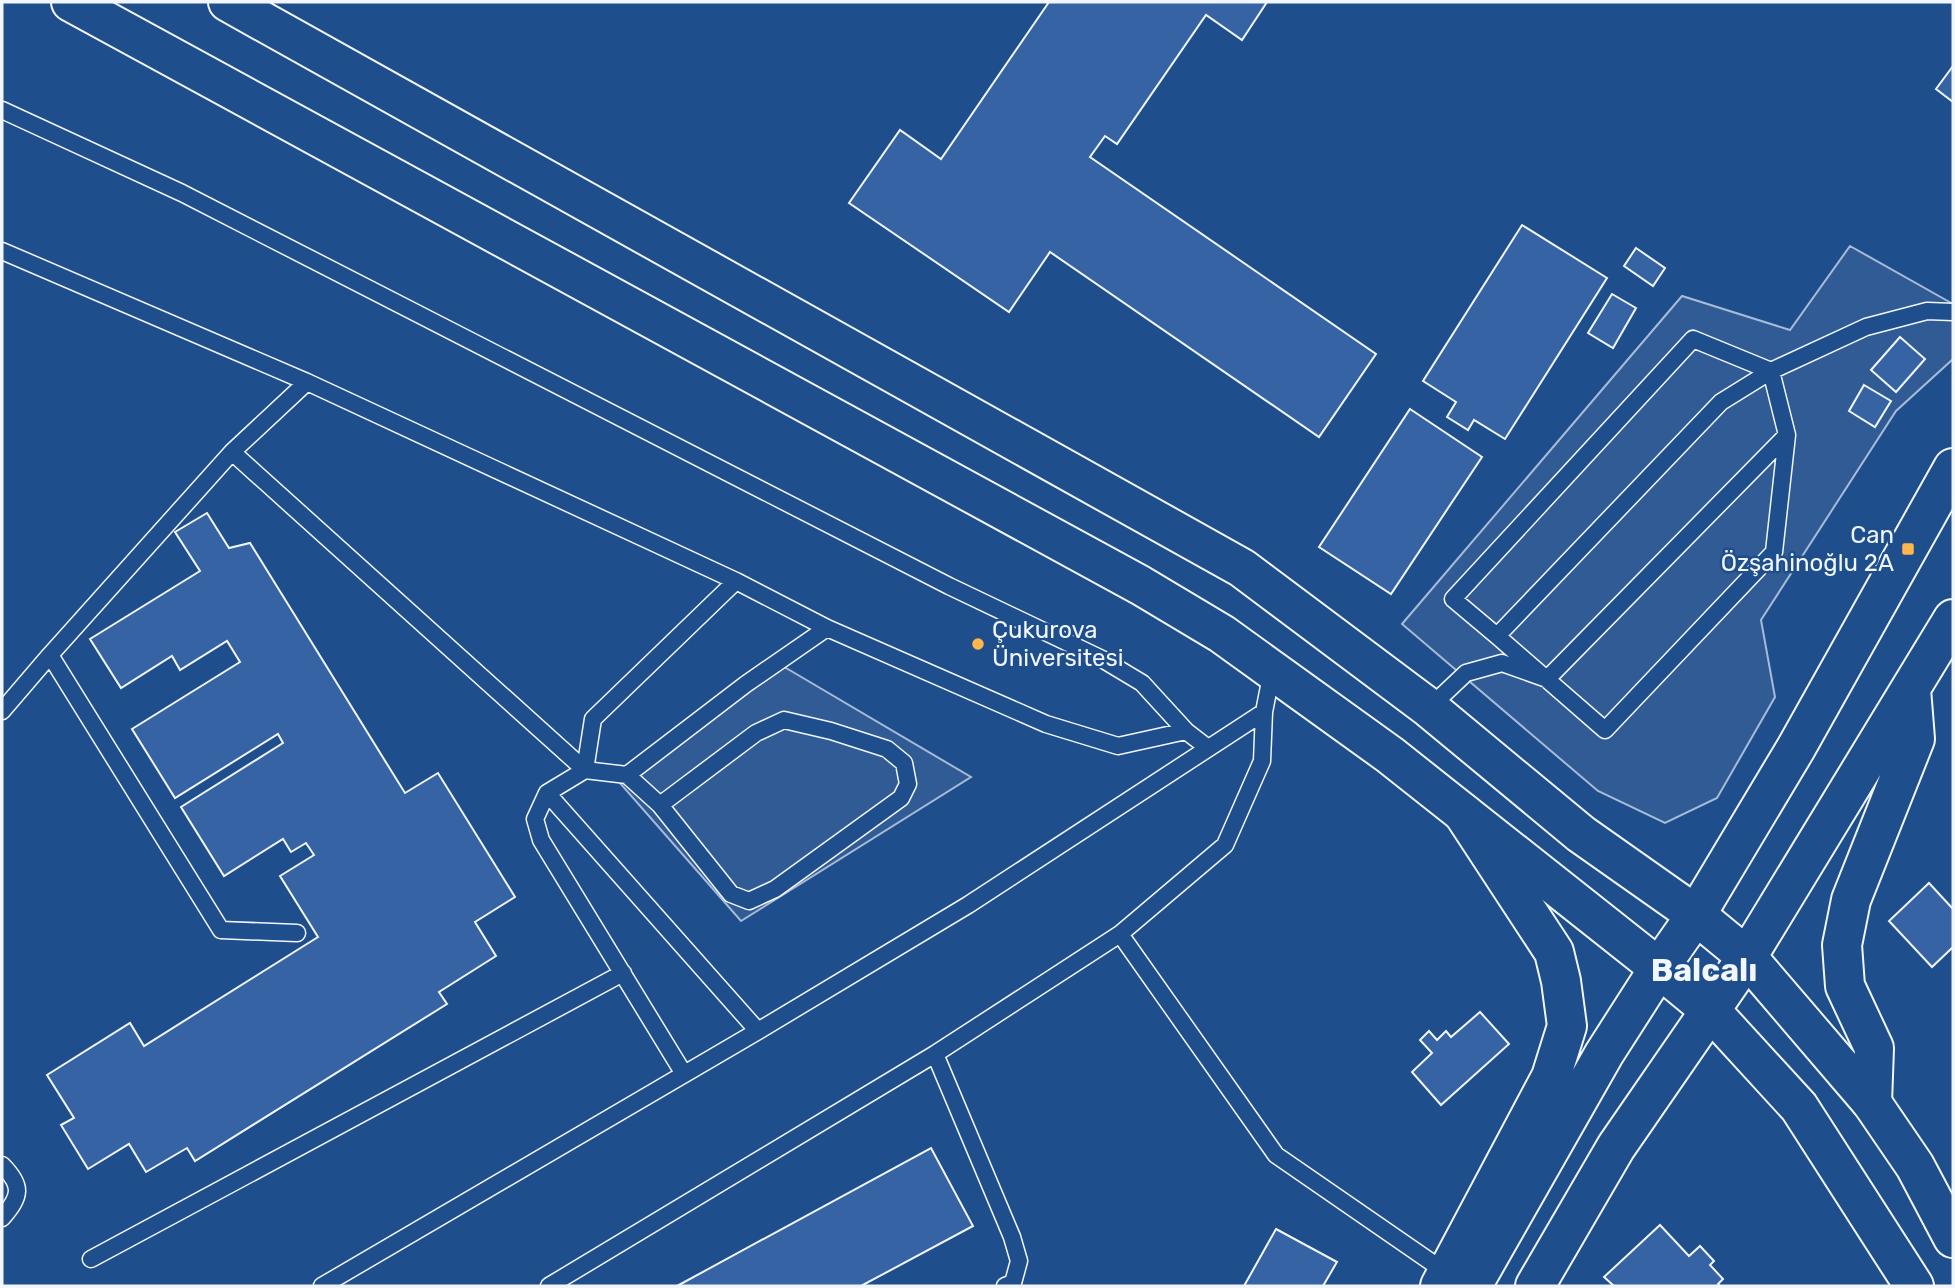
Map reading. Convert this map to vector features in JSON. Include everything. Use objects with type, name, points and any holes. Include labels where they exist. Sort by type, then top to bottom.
[{"type":"street","points":[[71,2],[1140,585],[1222,634],[1391,755],[1711,1011],[1799,1107],[1914,1286]]},
{"type":"street","points":[[228,2],[1242,568],[1429,708],[1581,834],[1696,915],[1746,957],[1872,1103],[1915,1166],[1953,1238]]},
{"type":"street","points":[[1453,1282],[1696,915],[1796,748],[1953,468]]},
{"type":"street","points":[[1535,1286],[1616,1147],[1711,1011],[1911,690],[1945,641]]},
{"type":"street","points":[[1872,1103],[1874,1048],[1845,986],[1843,945],[1850,900],[1915,739],[1911,690]]},
{"type":"street","points":[[1453,1282],[1551,1077],[1567,1026],[1561,981],[1553,952],[1462,813]]},
{"type":"lane","points":[[2,110],[182,193],[949,586],[1102,659],[1142,683],[1186,731],[1208,748]]},
{"type":"lane","points":[[2,251],[307,382],[736,581],[827,628],[1046,724],[1118,747],[1186,731]]},
{"type":"lane","points":[[1497,636],[1721,402],[1771,371],[1866,327],[1927,311],[1953,312]]},
{"type":"lane","points":[[1693,339],[1771,371],[1787,435],[1774,552],[1605,730],[1452,599],[1693,339]]},
{"type":"lane","points":[[2,711],[232,452],[307,382]]},
{"type":"lane","points":[[1547,679],[1787,435]]},
{"type":"lane","points":[[232,452],[585,770],[626,775],[660,805],[731,894],[749,901],[775,889],[901,798],[908,784],[904,762],[887,749],[831,731],[784,720],[756,733],[660,805]]},
{"type":"lane","points":[[684,1074],[541,840],[535,819],[547,793],[585,770],[593,719],[736,581]]},
{"type":"lane","points":[[626,775],[746,684],[827,628]]},
{"type":"lane","points":[[50,655],[221,930],[297,933]]},
{"type":"lane","points":[[1429,708],[1466,673],[1502,663],[1547,679]]},
{"type":"lane","points":[[1005,1286],[1013,1283],[1019,1261],[1012,1237],[935,1054],[1120,933],[1225,845],[1262,761],[1264,712],[1272,670]]},
{"type":"lane","points":[[322,1286],[968,905],[1264,712]]},
{"type":"lane","points":[[547,793],[758,1031]]},
{"type":"lane","points":[[1120,933],[1276,1155],[1453,1282]]},
{"type":"lane","points":[[91,1259],[623,973]]},
{"type":"lane","points":[[549,1286],[940,1051]]},
{"type":"lane","points":[[2,1165],[11,1174],[18,1189],[14,1204],[2,1218]]},
{"type":"shaded area","points":[[1850,246],[1953,304],[1953,359],[1896,411],[1761,620],[1775,697],[1717,798],[1665,823],[1598,791],[1402,624],[1682,296],[1790,330]]},
{"type":"shaded area","points":[[781,665],[971,777],[741,921],[619,782]]},
{"type":"building","points":[[1049,2],[1267,2],[1242,40],[1206,15],[1117,144],[1105,136],[1090,157],[1376,354],[1319,437],[1050,252],[1009,312],[849,203],[900,130],[941,159]]},
{"type":"building","points":[[1953,66],[1953,102],[1936,89]]},
{"type":"building","points":[[1522,225],[1607,278],[1505,439],[1474,420],[1468,430],[1447,417],[1456,402],[1423,381]]},
{"type":"building","points":[[1636,248],[1665,268],[1653,286],[1624,266]]},
{"type":"building","points":[[1612,294],[1636,308],[1613,348],[1588,333]]},
{"type":"building","points":[[1900,337],[1925,359],[1896,392],[1871,370]]},
{"type":"building","points":[[1864,385],[1891,401],[1875,427],[1849,411]]},
{"type":"building","points":[[1410,409],[1482,457],[1391,594],[1319,547]]},
{"type":"building","points":[[207,513],[229,548],[250,543],[405,793],[438,773],[515,897],[475,922],[496,956],[439,992],[447,1004],[195,1161],[187,1148],[146,1172],[129,1144],[88,1169],[61,1125],[74,1118],[47,1075],[130,1023],[144,1046],[318,937],[280,876],[314,855],[306,843],[291,852],[283,839],[224,876],[181,807],[283,743],[278,734],[175,798],[132,729],[240,662],[227,641],[180,670],[172,656],[121,688],[90,639],[200,571],[175,532]]},
{"type":"building","points":[[1929,883],[1953,909],[1953,947],[1932,967],[1889,921]]},
{"type":"building","points":[[1480,1012],[1509,1044],[1441,1105],[1412,1072],[1432,1053],[1420,1040],[1429,1031],[1437,1040],[1446,1031],[1451,1037]]},
{"type":"building","points":[[931,1148],[973,1226],[861,1286],[677,1286]]},
{"type":"building","points":[[1660,1225],[1689,1256],[1700,1246],[1714,1261],[1710,1265],[1723,1279],[1718,1284],[1720,1286],[1614,1286],[1604,1277]]},
{"type":"building","points":[[1276,1229],[1337,1262],[1323,1286],[1244,1286]]},
{"type":"place","name":"Can Özşahi̇noğlu 2A","points":[[1908,549]]},
{"type":"place","name":"Çukurova Üniversitesi","points":[[978,644]]},
{"type":"district","name":"Balcalı","points":[[1704,970]]}]
